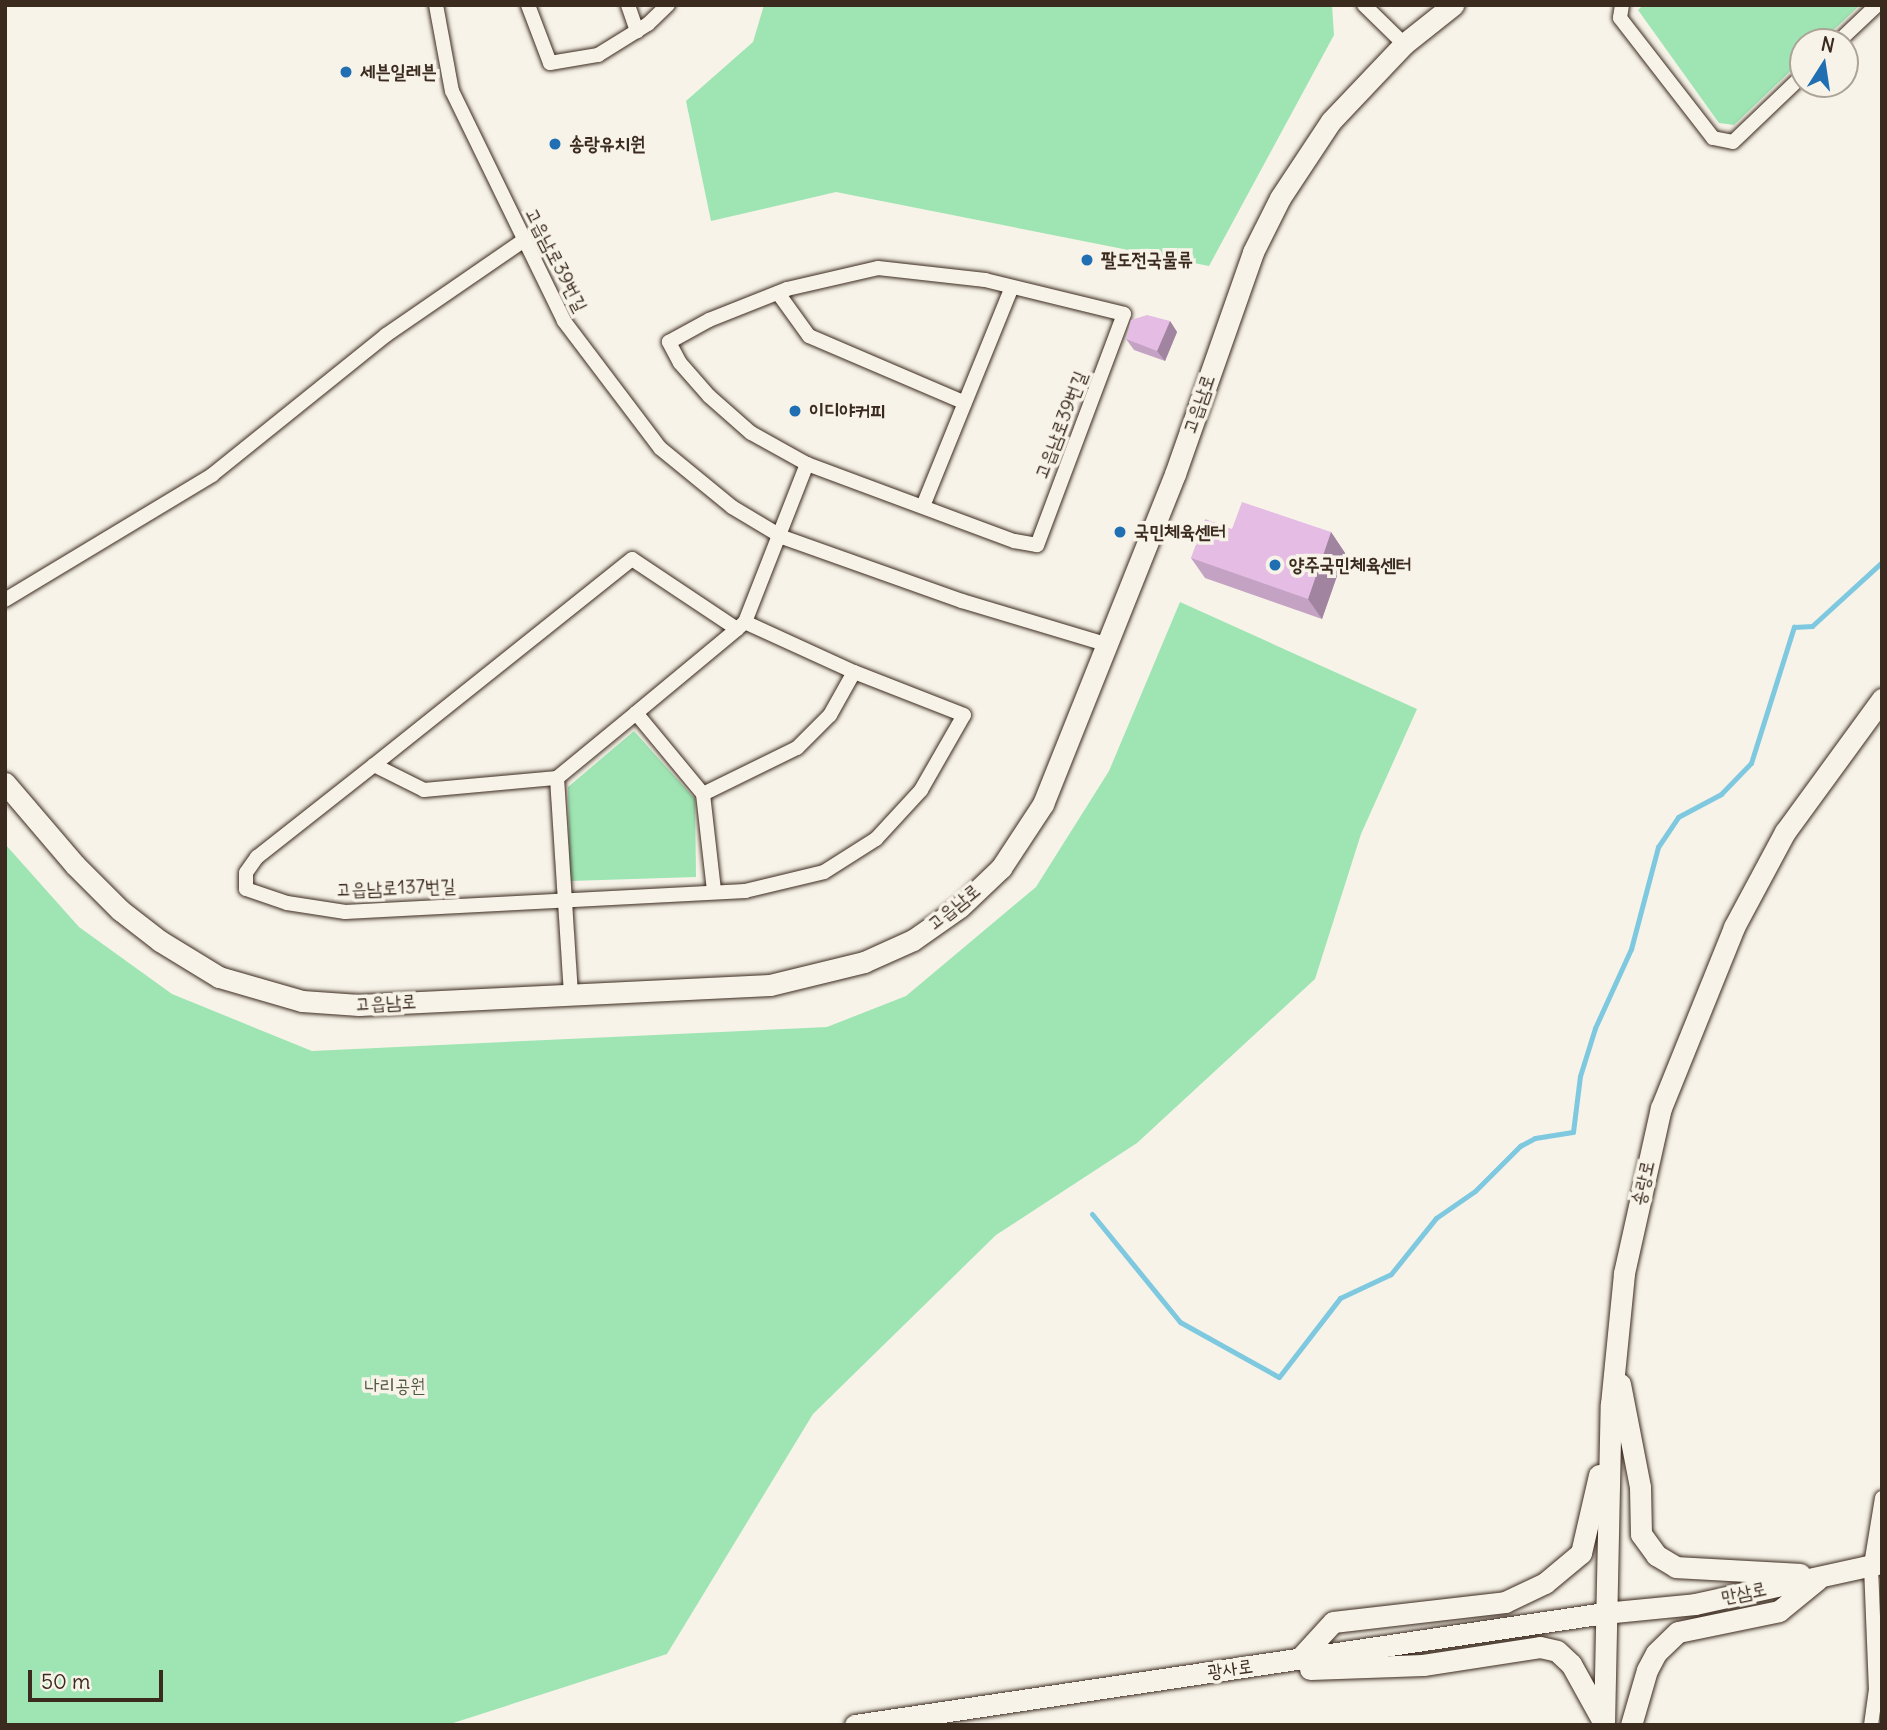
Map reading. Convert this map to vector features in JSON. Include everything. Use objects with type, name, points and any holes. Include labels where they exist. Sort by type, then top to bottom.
[{"type":"street","name":"고읍남로39번길","points":[[436,5],[452,92],[564,321],[660,448],[732,507],[782,537],[962,601],[1109,645]]},
{"type":"street","points":[[528,5],[550,63],[598,55],[637,31],[668,5]]},
{"type":"street","points":[[628,5],[637,31]]},
{"type":"street","points":[[1364,5],[1405,44]]},
{"type":"street","name":"고읍남로","points":[[5,783],[26,812],[120,910],[219,976],[273,994],[330,1005],[770,985],[864,962],[913,940],[960,906],[1001,867],[1043,804],[1109,645],[1264,226],[1306,154],[1331,121],[1405,44],[1453,5]]},
{"type":"street","points":[[1622,5],[1620,18],[1713,138],[1733,142],[1789,88]]},
{"type":"street","points":[[1853,28],[1877,5]]},
{"type":"street","points":[[5,600],[212,475],[386,335],[524,240]]},
{"type":"street","name":"고읍남로39번길","points":[[878,268],[943,272],[1124,314],[1037,545],[1014,541],[807,464],[751,433],[709,396],[680,363],[670,342],[709,320],[778,293],[878,268]]},
{"type":"street","points":[[923,506],[1012,287]]},
{"type":"street","points":[[778,293],[809,336],[963,402]]},
{"type":"street","points":[[374,765],[424,790],[557,778],[741,625],[782,537],[807,464]]},
{"type":"street","name":"고읍남로137번길","points":[[632,559],[741,625],[854,673],[964,715],[921,790],[876,839],[824,872],[745,891],[345,912],[287,904],[246,889],[246,873],[257,857],[632,559]]},
{"type":"street","points":[[704,794],[797,748],[830,715],[854,673]]},
{"type":"street","name":"송랑로","points":[[1604,1724],[1604,1613],[1615,1362],[1624,1273],[1640,1191],[1661,1108],[1690,1029],[1734,927],[1785,832],[1882,699]]},
{"type":"street","points":[[636,713],[704,794],[714,891]]},
{"type":"street","points":[[557,778],[571,993]]},
{"type":"street","points":[[1615,1362],[1640,1487],[1641,1534],[1656,1555],[1676,1567],[1823,1576]]},
{"type":"street","points":[[1299,1659],[1332,1622],[1505,1602],[1545,1583],[1581,1553],[1610,1432]]},
{"type":"street","points":[[1871,1725],[1876,1691],[1877,1564],[1882,1497]]},
{"type":"street","name":"만삼로","points":[[1604,1613],[1695,1604],[1877,1564]]},
{"type":"street","points":[[1631,1725],[1647,1670],[1656,1653],[1678,1632],[1779,1611],[1823,1576]]},
{"type":"street","name":"광사로","points":[[855,1725],[1604,1613]]},
{"type":"street","points":[[1200,1674],[1423,1665],[1540,1647],[1557,1651],[1571,1664],[1604,1724]]},
{"type":"green space","points":[[764,5],[1332,5],[1334,35],[1209,266],[836,192],[711,221],[686,101],[753,42]]},
{"type":"green space","points":[[1643,5],[1860,5],[1836,28],[1789,28],[1789,72],[1734,125],[1719,123],[1638,10]]},
{"type":"green space","name":"나리공원","points":[[1180,602],[1417,709],[1361,834],[1315,979],[1137,1143],[996,1235],[813,1414],[667,1654],[447,1725],[5,1725],[5,844],[79,927],[172,994],[312,1051],[827,1027],[906,996],[1036,887],[1109,771]]},
{"type":"green space","points":[[634,731],[695,799],[696,877],[570,881],[568,787]]},
{"type":"building","points":[[1147,315],[1170,321],[1157,351],[1126,339],[1131,320]]},
{"type":"building","name":"양주국민체육센터","points":[[1242,502],[1331,532],[1308,599],[1191,558],[1205,519],[1232,529]]},
{"type":"waterway","points":[[1092,1214],[1180,1322],[1279,1377],[1340,1298],[1391,1274],[1436,1218],[1475,1191],[1520,1146],[1535,1138],[1573,1132],[1580,1076],[1595,1028],[1631,949],[1658,847],[1678,817],[1721,794],[1751,763],[1794,627],[1812,626],[1882,562]]},
{"type":"place","name":"세븐일레븐","points":[[346,72]]},
{"type":"place","name":"송랑유치원","points":[[555,144]]},
{"type":"place","name":"팔도전국물류","points":[[1087,260]]},
{"type":"place","name":"이디야커피","points":[[795,411]]},
{"type":"place","name":"국민체육센터","points":[[1120,532]]},
{"type":"place","name":"양주국민체육센터","points":[[1275,565]]}]
